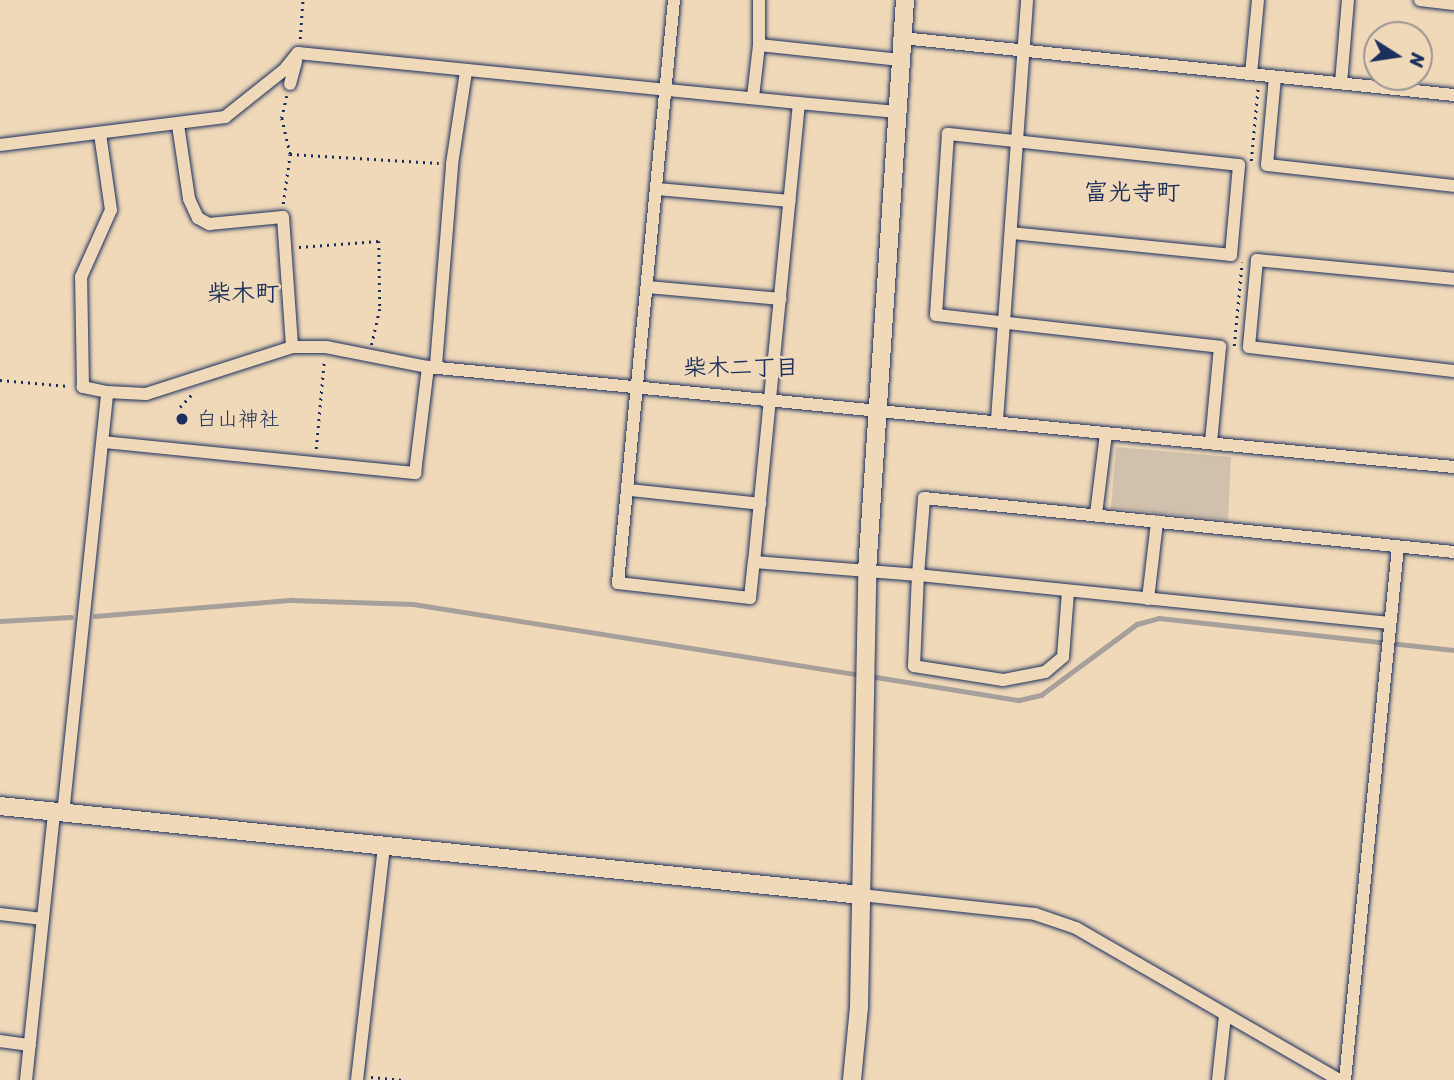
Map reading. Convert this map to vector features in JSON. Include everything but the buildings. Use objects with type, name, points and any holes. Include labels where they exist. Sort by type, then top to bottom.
[{"type":"street","points":[[674,0],[658,189],[636,387],[630,490],[618,583],[750,597],[799,103]]},
{"type":"street","points":[[753,97],[759,45],[760,0]]},
{"type":"street","points":[[852,1080],[859,1007],[867,571],[905,0]]},
{"type":"street","points":[[997,420],[1027,0]]},
{"type":"street","points":[[1251,74],[1258,0]]},
{"type":"street","points":[[1341,83],[1348,0]]},
{"type":"street","points":[[1420,0],[1454,4]]},
{"type":"street","points":[[902,38],[1454,95]]},
{"type":"street","points":[[759,45],[900,60]]},
{"type":"street","points":[[298,53],[897,111]]},
{"type":"street","points":[[290,84],[298,53]]},
{"type":"street","points":[[0,145],[178,125],[225,117],[284,71],[298,53]]},
{"type":"street","points":[[103,442],[415,473],[432,366],[452,164],[466,71]]},
{"type":"street","points":[[1275,77],[1268,164],[1454,186]]},
{"type":"street","points":[[178,125],[189,199],[198,218],[209,224],[283,218],[292,347]]},
{"type":"street","points":[[100,134],[111,209],[81,277],[83,387],[107,393],[146,394],[292,347],[326,347],[369,357],[432,366],[1454,467]]},
{"type":"street","points":[[1011,233],[1231,255],[1239,165],[948,134],[936,315],[1220,348],[1211,442]]},
{"type":"street","points":[[658,189],[789,201]]},
{"type":"street","points":[[1454,279],[1257,260],[1249,347],[1454,371]]},
{"type":"street","points":[[648,287],[780,299]]},
{"type":"street","points":[[26,1080],[107,393]]},
{"type":"street","points":[[1096,513],[1106,433]]},
{"type":"street","points":[[630,490],[760,504]]},
{"type":"street","points":[[1068,592],[1063,657],[1045,672],[1003,680],[914,666],[925,498],[1096,513],[1157,522],[1454,552]]},
{"type":"street","points":[[1148,599],[1157,522]]},
{"type":"street","points":[[1345,1080],[1398,547]]},
{"type":"street","points":[[754,562],[918,575],[1389,627]]},
{"type":"street","points":[[0,806],[1035,914],[1076,928],[1339,1080]]},
{"type":"street","points":[[357,1077],[384,848]]},
{"type":"street","points":[[0,914],[43,919]]},
{"type":"street","points":[[1218,1080],[1225,1016]]},
{"type":"street","points":[[0,1041],[30,1045]]},
{"type":"path","points":[[298,53],[303,0]]},
{"type":"path","points":[[283,218],[290,154],[282,118],[290,84]]},
{"type":"path","points":[[290,154],[452,164]]},
{"type":"path","points":[[285,244],[309,249],[379,241],[380,309],[369,357]]},
{"type":"path","points":[[314,463],[326,347]]},
{"type":"path","points":[[0,380],[83,387]]},
{"type":"path","points":[[357,1077],[404,1080]]},
{"type":"shaded area","points":[[1116,447],[1231,457],[1228,520],[1111,508]]},
{"type":"waterway","points":[[95,616],[291,600],[413,604],[861,675]]},
{"type":"waterway","points":[[0,621],[71,617]]},
{"type":"waterway","points":[[870,676],[1019,700],[1041,695],[1137,624],[1159,618],[1454,650]]},
{"type":"place","name":"白山神社","points":[[182,419]]},
{"type":"district","name":"富光寺町","points":[[1132,193]]},
{"type":"district","name":"柴木町","points":[[243,294]]},
{"type":"district","name":"柴木二丁目","points":[[741,368]]}]
